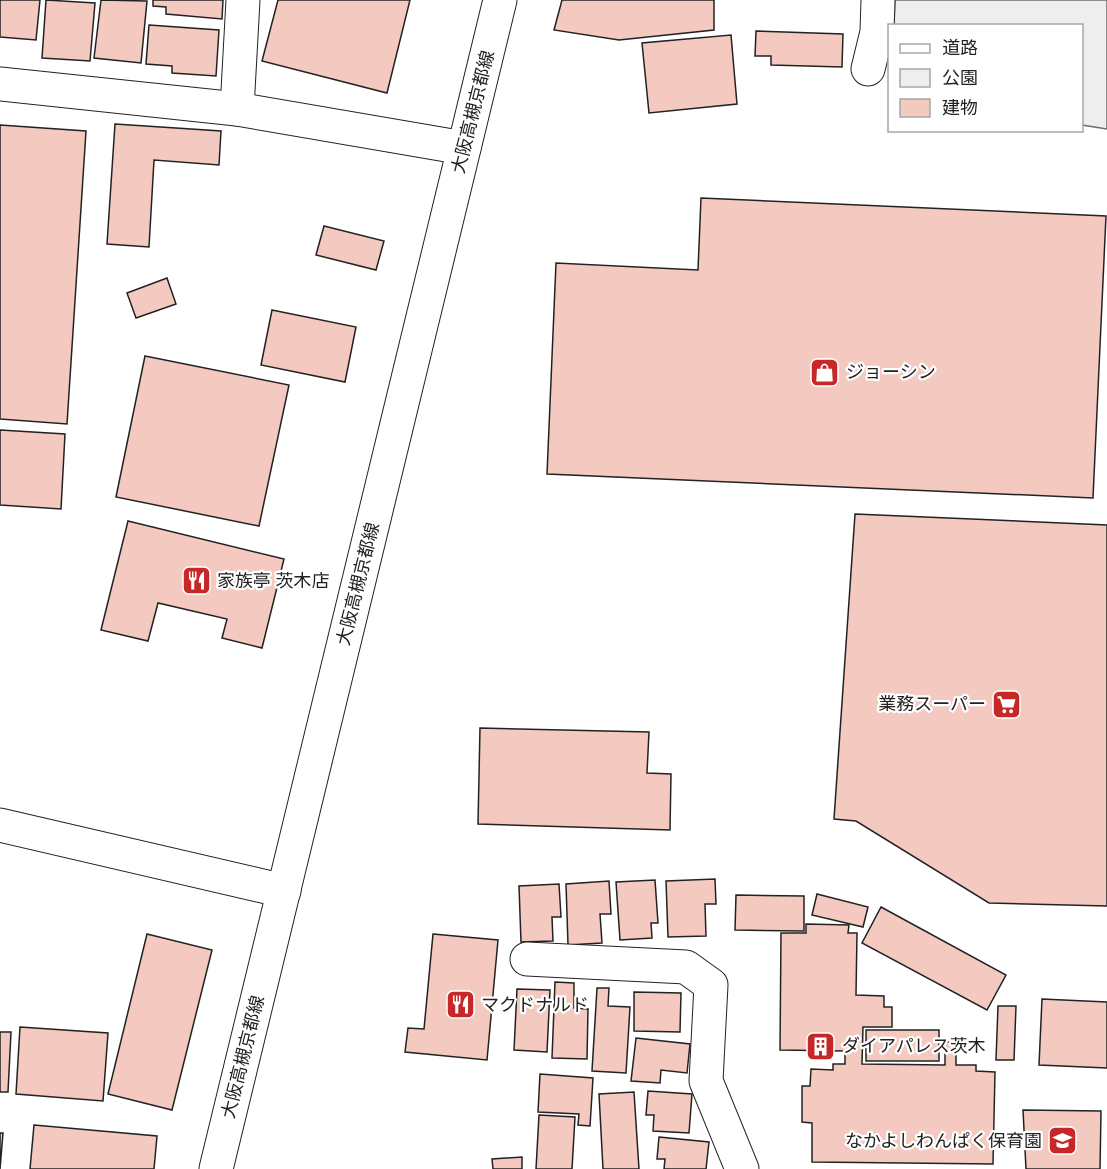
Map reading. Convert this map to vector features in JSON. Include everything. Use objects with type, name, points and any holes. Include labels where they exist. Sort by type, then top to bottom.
[{"type":"street","points":[[237,109],[243,0]]},
{"type":"street","name":"大阪高槻京都線","points":[[216,1169],[500,0]]},
{"type":"street","points":[[868,69],[877,32],[878,0]]},
{"type":"street","points":[[0,84],[237,109],[464,148]]},
{"type":"street","points":[[0,825],[284,891]]},
{"type":"street","points":[[527,959],[686,967],[711,985],[706,1081],[741,1169]]},
{"type":"green space","points":[[895,0],[1107,0],[1107,129],[1083,125],[1083,24],[894,24]]},
{"type":"building","points":[[0,0],[40,0],[36,40],[0,37]]},
{"type":"building","points":[[46,0],[95,3],[90,61],[42,58]]},
{"type":"building","points":[[101,0],[147,1],[141,63],[94,58]]},
{"type":"building","points":[[153,0],[223,0],[222,19],[166,14],[166,7],[153,6]]},
{"type":"building","points":[[278,0],[410,0],[387,93],[262,61]]},
{"type":"building","points":[[562,0],[714,0],[714,30],[619,40],[554,30]]},
{"type":"building","points":[[149,25],[219,30],[216,76],[172,73],[172,66],[146,64]]},
{"type":"building","points":[[756,31],[843,34],[842,67],[771,65],[771,56],[755,56]]},
{"type":"building","points":[[731,35],[737,104],[649,113],[642,43]]},
{"type":"building","points":[[115,124],[221,131],[219,165],[154,160],[149,247],[107,244]]},
{"type":"building","points":[[0,125],[86,131],[67,424],[0,419]]},
{"type":"building","name":"ジョーシン","points":[[701,198],[1106,216],[1093,498],[547,474],[556,263],[698,270]]},
{"type":"building","points":[[324,226],[384,241],[376,270],[316,255]]},
{"type":"building","points":[[167,278],[176,304],[136,318],[127,293]]},
{"type":"building","points":[[272,310],[356,327],[345,382],[261,365]]},
{"type":"building","points":[[145,356],[289,385],[259,526],[116,497]]},
{"type":"building","points":[[0,430],[65,434],[61,509],[0,505]]},
{"type":"building","points":[[855,514],[1107,525],[1107,906],[989,903],[856,821],[834,819]]},
{"type":"building","name":"家族亭 茨木店","points":[[128,521],[284,559],[262,648],[222,638],[227,619],[158,603],[148,641],[101,630]]},
{"type":"building","points":[[480,728],[649,732],[647,773],[671,774],[670,830],[478,824]]},
{"type":"building","points":[[715,879],[716,904],[705,904],[706,936],[668,937],[666,881]]},
{"type":"building","points":[[655,880],[658,923],[651,923],[652,938],[620,940],[616,882]]},
{"type":"building","points":[[609,881],[611,914],[600,914],[602,943],[568,945],[566,884]]},
{"type":"building","points":[[559,884],[561,917],[552,917],[553,941],[521,942],[519,886]]},
{"type":"building","points":[[817,894],[868,907],[863,927],[812,915]]},
{"type":"building","points":[[736,895],[804,896],[804,931],[735,930]]},
{"type":"building","points":[[881,907],[1006,975],[987,1010],[862,943]]},
{"type":"building","name":"ダイアパレス茨木","points":[[806,924],[849,925],[848,933],[857,933],[856,995],[884,996],[884,1007],[892,1007],[892,1027],[863,1027],[862,1064],[945,1065],[945,1042],[956,1042],[956,1065],[976,1065],[976,1071],[995,1072],[993,1164],[812,1162],[812,1123],[802,1122],[802,1086],[810,1086],[811,1069],[833,1070],[833,1064],[845,1064],[845,1051],[780,1050],[781,933],[806,933]]},
{"type":"building","points":[[147,934],[212,950],[172,1110],[108,1094]]},
{"type":"building","points":[[433,934],[498,940],[487,1060],[405,1052],[408,1028],[424,1029]]},
{"type":"building","points":[[555,982],[574,983],[574,1008],[588,1009],[587,1059],[552,1058]]},
{"type":"building","points":[[597,988],[609,988],[608,1006],[630,1007],[626,1073],[592,1071]]},
{"type":"building","points":[[517,989],[550,990],[547,1052],[514,1050]]},
{"type":"building","points":[[634,992],[681,993],[680,1032],[634,1031]]},
{"type":"building","points":[[1042,999],[1107,1002],[1107,1068],[1039,1065]]},
{"type":"building","points":[[998,1006],[1016,1006],[1014,1060],[996,1060]]},
{"type":"building","points":[[20,1027],[108,1033],[103,1101],[16,1094]]},
{"type":"building","points":[[866,1030],[939,1030],[939,1061],[866,1061]]},
{"type":"building","points":[[0,1032],[11,1032],[8,1092],[0,1092]]},
{"type":"building","points":[[636,1038],[690,1044],[687,1073],[661,1070],[660,1083],[631,1081]]},
{"type":"building","points":[[540,1074],[593,1078],[590,1126],[578,1125],[579,1114],[538,1112]]},
{"type":"building","points":[[648,1091],[692,1094],[689,1133],[653,1131],[654,1115],[646,1115]]},
{"type":"building","points":[[634,1092],[639,1169],[603,1169],[599,1094]]},
{"type":"building","name":"なかよしわんぱく保育園","points":[[1023,1110],[1101,1111],[1100,1169],[1026,1169]]},
{"type":"building","points":[[539,1115],[575,1117],[572,1169],[536,1169]]},
{"type":"building","points":[[34,1125],[157,1136],[154,1169],[30,1169]]},
{"type":"building","points":[[0,1133],[3,1133],[0,1169]]},
{"type":"building","points":[[659,1137],[709,1142],[706,1169],[664,1169],[665,1159],[657,1159]]},
{"type":"building","points":[[522,1157],[522,1169],[493,1169],[492,1159]]},
{"type":"place","name":"ジョーシン","points":[[825,372]]},
{"type":"place","name":"家族亭 茨木店","points":[[196,581]]},
{"type":"place","name":"業務スーパー","points":[[1007,704]]},
{"type":"place","name":"マクドナルド","points":[[460,1005]]},
{"type":"place","name":"ダイアパレス茨木","points":[[821,1046]]},
{"type":"place","name":"なかよしわんぱく保育園","points":[[1063,1141]]}]
